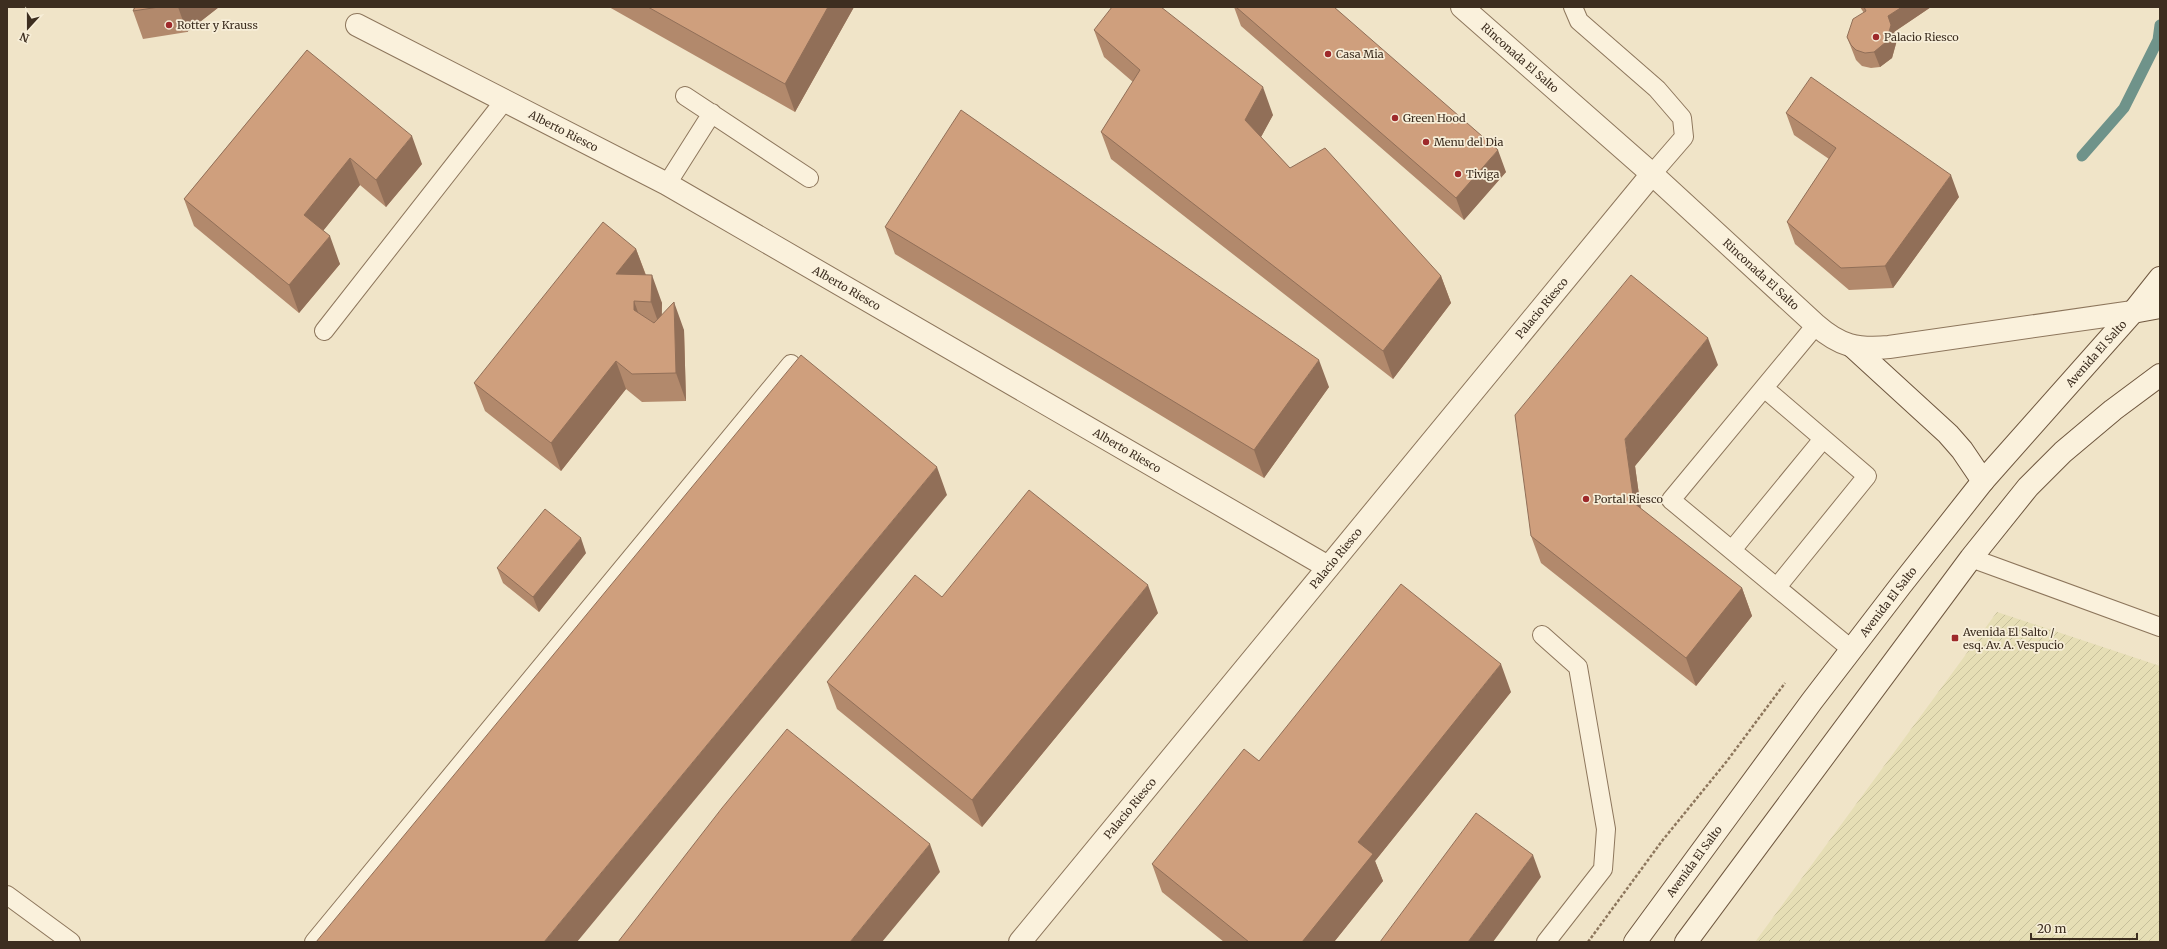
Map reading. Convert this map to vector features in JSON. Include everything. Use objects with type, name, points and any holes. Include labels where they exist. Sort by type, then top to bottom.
[{"type":"street","name":"Rinconada El Salto","points":[[1462,7],[1652,174],[1816,325],[1836,340],[1853,347],[1873,349],[2160,307]]},
{"type":"street","name":"Alberto Riesco","points":[[357,25],[667,184],[1328,567]]},
{"type":"street","name":"Palacio Riesco","points":[[1020,942],[1652,174]]},
{"type":"street","name":"Avenida El Salto","points":[[1635,942],[1851,649],[1983,481],[2132,312],[2160,278]]},
{"type":"street","points":[[1853,347],[1948,434],[1962,450],[1983,481]]},
{"type":"street","points":[[1686,942],[1971,558],[2028,487],[2063,452],[2113,410],[2160,375]]},
{"type":"lane","points":[[1561,7],[1576,14],[1657,89],[1682,118],[1684,137],[1652,174]]},
{"type":"lane","points":[[685,96],[809,178]]},
{"type":"lane","points":[[324,331],[505,100]]},
{"type":"lane","points":[[667,184],[712,113]]},
{"type":"lane","points":[[1816,325],[1671,500],[1851,649]]},
{"type":"lane","points":[[314,942],[791,364]]},
{"type":"lane","points":[[1764,388],[1867,476],[1777,587]]},
{"type":"lane","points":[[1732,550],[1823,438]]},
{"type":"lane","points":[[1971,558],[2160,627]]},
{"type":"lane","points":[[1542,635],[1578,667],[1606,829],[1602,870],[1546,942]]},
{"type":"lane","points":[[7,895],[71,942]]},
{"type":"shaded area","points":[[1997,612],[2160,666],[2160,942],[1755,942]]},
{"type":"building","points":[[135,7],[159,7],[133,11]]},
{"type":"building","points":[[648,7],[828,7],[785,84]]},
{"type":"building","points":[[1112,7],[1161,7],[1263,87],[1245,120],[1290,168],[1325,148],[1441,276],[1383,351],[1101,132],[1140,70],[1094,30]]},
{"type":"building","points":[[1236,7],[1334,7],[1498,150],[1456,198]]},
{"type":"building","points":[[1864,7],[1902,7],[1888,16],[1891,25],[1886,42],[1874,52],[1865,53],[1856,50],[1851,45],[1847,37],[1853,19],[1866,11]]},
{"type":"building","points":[[307,50],[412,136],[376,180],[350,158],[304,215],[330,236],[289,285],[184,199]]},
{"type":"building","points":[[1811,77],[1951,175],[1885,266],[1841,268],[1787,222],[1836,148],[1786,113]]},
{"type":"building","points":[[961,110],[1319,360],[1254,450],[885,227]]},
{"type":"building","points":[[603,222],[636,249],[616,274],[652,275],[651,302],[634,301],[634,310],[654,323],[674,302],[676,373],[632,374],[616,361],[551,443],[474,383]]},
{"type":"building","name":"Portal Riesco","points":[[1631,275],[1708,338],[1625,439],[1634,503],[1742,588],[1686,658],[1531,536],[1515,415]]},
{"type":"building","points":[[801,355],[937,467],[544,942],[316,942]]},
{"type":"building","points":[[1029,490],[1148,585],[972,800],[827,682],[915,575],[942,597]]},
{"type":"building","points":[[545,509],[581,538],[533,597],[497,568]]},
{"type":"building","points":[[1401,584],[1501,664],[1358,842],[1373,854],[1302,942],[1249,942],[1152,864],[1244,749],[1259,761]]},
{"type":"building","points":[[787,729],[930,844],[850,942],[618,942],[722,808]]},
{"type":"building","points":[[1476,813],[1533,855],[1468,942],[1380,942]]},
{"type":"waterway","points":[[2082,156],[2124,108],[2158,40],[2160,25]]},
{"type":"place","name":"Rotter y Krauss","points":[[169,25]]},
{"type":"place","name":"Palacio Riesco","points":[[1876,37]]},
{"type":"place","name":"Casa Mia","points":[[1328,54]]},
{"type":"place","name":"Green Hood","points":[[1395,118]]},
{"type":"place","name":"Menu del Dia","points":[[1426,142]]},
{"type":"place","name":"Tiviga","points":[[1458,174]]},
{"type":"place","name":"Portal Riesco","points":[[1586,499]]},
{"type":"place","name":"Avenida El Salto / esq. Av. A. Vespucio","points":[[1955,638]]}]
